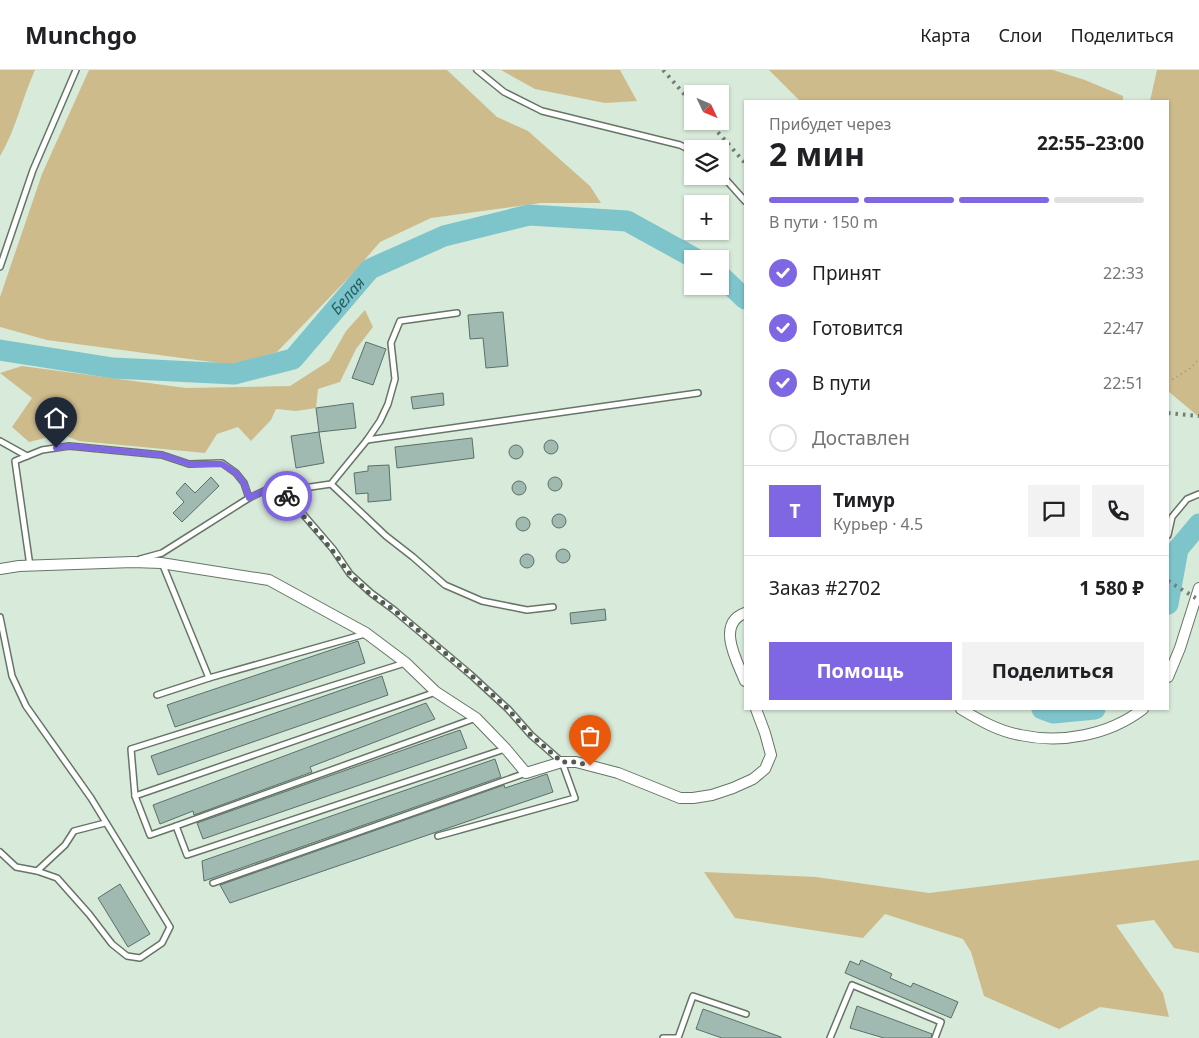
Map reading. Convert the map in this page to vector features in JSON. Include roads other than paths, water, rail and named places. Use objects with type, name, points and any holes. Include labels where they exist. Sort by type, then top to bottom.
[{"type":"street","points":[[0,569],[132,562],[161,563],[269,580],[366,633],[406,663],[436,692],[476,718],[526,773],[562,762],[576,762],[618,773],[680,798],[712,794],[733,788],[753,779],[765,769],[771,755],[756,710]]},
{"type":"street","points":[[1169,675],[1180,648],[1199,588]]},
{"type":"street","points":[[744,614],[734,621],[729,635],[733,652],[744,679]]},
{"type":"street","points":[[963,710],[986,724],[1018,735],[1036,738],[1077,737],[1108,729],[1142,710]]},
{"type":"lane","points":[[0,267],[34,170],[76,70]]},
{"type":"lane","points":[[477,70],[504,92],[542,111],[684,147]]},
{"type":"lane","points":[[729,183],[744,200]]},
{"type":"lane","points":[[132,562],[162,553],[249,498],[268,489],[283,491],[331,484],[380,422],[388,404],[395,380],[391,343],[400,321],[457,313]]},
{"type":"lane","points":[[367,440],[698,392]]},
{"type":"lane","points":[[0,441],[27,456]]},
{"type":"lane","points":[[30,566],[15,461],[42,450],[69,446],[162,455],[190,464],[222,464],[236,473],[244,483],[249,498]]},
{"type":"lane","points":[[331,484],[386,536],[444,585],[482,600],[527,610],[554,607]]},
{"type":"lane","points":[[283,491],[350,574],[370,594],[394,610],[471,675],[508,709],[531,735],[562,762],[575,798],[438,836]]},
{"type":"lane","points":[[1169,530],[1172,517],[1187,499],[1199,494]]},
{"type":"lane","points":[[161,563],[209,678]]},
{"type":"lane","points":[[0,617],[12,676],[26,706],[91,798],[170,927],[162,943],[140,958],[127,956],[112,944],[89,914],[57,878],[37,871],[16,867],[0,852]]},
{"type":"lane","points":[[157,695],[209,678],[366,633]]},
{"type":"lane","points":[[406,663],[131,749],[135,796],[150,836],[476,718]]},
{"type":"lane","points":[[135,796],[436,692]]},
{"type":"lane","points":[[176,826],[187,855],[506,749]]},
{"type":"lane","points":[[213,883],[526,773]]},
{"type":"lane","points":[[37,871],[65,845],[74,831],[105,823]]},
{"type":"lane","points":[[830,1038],[852,986],[941,1022],[934,1038]]},
{"type":"lane","points":[[663,1038],[677,1038],[693,996],[746,1014]]},
{"type":"waterway","name":"Белая","points":[[0,350],[113,368],[234,374],[293,359],[370,269],[444,236],[529,215],[627,221],[684,252]]},
{"type":"waterway","name":"Белая","points":[[729,284],[744,298]]},
{"type":"waterway","name":"Белая","points":[[1169,598],[1178,549],[1199,524]]},
{"type":"waterway","name":"Белая","points":[[1045,710],[1053,713],[1084,710]]},
{"type":"railway","points":[[663,70],[684,94]]},
{"type":"railway","points":[[716,130],[744,162]]},
{"type":"railway","points":[[1169,413],[1199,416]]},
{"type":"railway","points":[[1169,582],[1199,600]]}]
